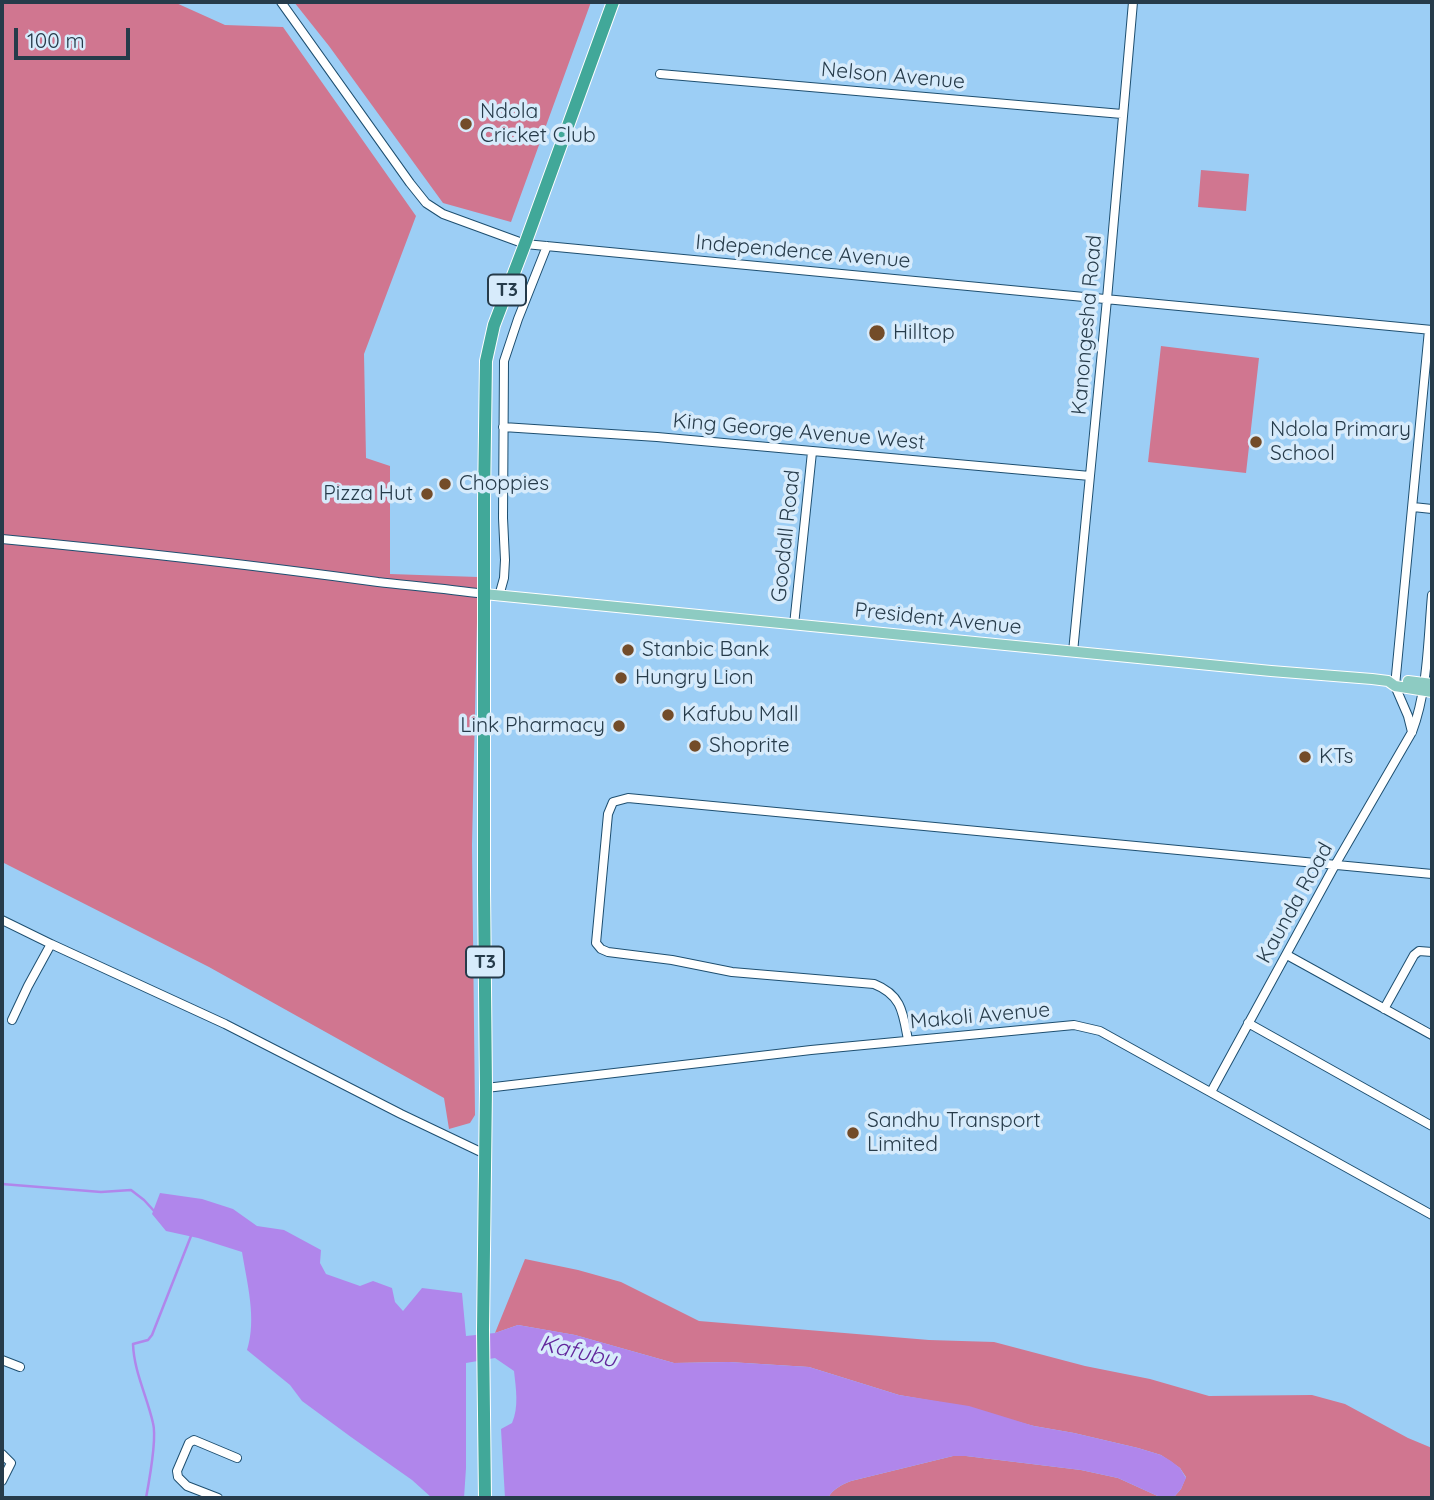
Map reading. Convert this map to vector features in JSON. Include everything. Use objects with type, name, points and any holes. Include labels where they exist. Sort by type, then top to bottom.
[{"type":"highway","name":"T3","points":[[485,1498],[483,1330],[486,1088],[486,361],[494,325],[613,2]]},
{"type":"main road","name":"President Avenue","points":[[484,594],[1428,687]]},
{"type":"street","name":"Independence Avenue","points":[[281,2],[426,203],[443,214],[525,244],[1431,330]]},
{"type":"street","name":"Kanongesha Road","points":[[1073,652],[1133,2]]},
{"type":"street","name":"Nelson Avenue","points":[[660,74],[1122,114]]},
{"type":"street","points":[[499,596],[505,560],[504,361],[517,319],[547,246]]},
{"type":"street","points":[[1412,732],[1393,682],[1431,330]]},
{"type":"street","name":"King George Avenue West","points":[[503,427],[657,437],[1090,476]]},
{"type":"street","name":"Goodall Road","points":[[794,625],[812,452]]},
{"type":"street","points":[[1413,507],[1432,509]]},
{"type":"street","points":[[2,539],[261,566],[484,594]]},
{"type":"street","name":"Kaunda Road","points":[[1211,1092],[1335,865],[1412,732],[1428,687],[1432,595]]},
{"type":"street","points":[[908,1040],[902,1010],[897,1000],[891,993],[873,984],[732,972],[601,949],[596,943],[608,814],[613,802],[628,798],[1432,874]]},
{"type":"street","points":[[2,919],[225,1024],[485,1154]]},
{"type":"street","points":[[12,1020],[27,986],[51,944]]},
{"type":"street","points":[[1384,1009],[1414,955],[1419,951],[1432,951]]},
{"type":"street","points":[[1287,955],[1432,1035]]},
{"type":"street","points":[[1248,1023],[1432,1126]]},
{"type":"street","name":"Makoli Avenue","points":[[486,1088],[811,1050],[1083,1026],[1100,1031],[1432,1214]]},
{"type":"street","points":[[2,1360],[20,1367]]},
{"type":"street","points":[[218,1498],[187,1486],[178,1478],[177,1471],[189,1443],[194,1440],[237,1458]]},
{"type":"street","points":[[2,1454],[11,1463],[2,1480]]},
{"type":"shaded area","points":[[2,2],[174,2],[225,25],[283,27],[416,216],[364,354],[366,458],[390,466],[390,574],[478,577],[472,845],[475,1115],[470,1123],[449,1129],[444,1098],[209,967],[2,862]]},
{"type":"shaded area","name":"Ndola Cricket Club","points":[[294,2],[591,2],[511,222],[443,203]]},
{"type":"shaded area","points":[[1201,170],[1249,174],[1246,211],[1198,207]]},
{"type":"shaded area","points":[[1161,346],[1259,358],[1246,473],[1148,462]]},
{"type":"shaded area","points":[[525,1259],[621,1282],[699,1321],[929,1340],[994,1342],[1085,1366],[1150,1379],[1209,1396],[1312,1395],[1345,1404],[1432,1448],[1432,1498],[1165,1498],[1174,1497],[1186,1477],[1180,1468],[1161,1455],[1138,1448],[1034,1426],[945,1403],[899,1395],[809,1367],[729,1362],[674,1363],[575,1335],[518,1325],[495,1333]]},
{"type":"shaded area","points":[[953,1456],[1081,1470],[1118,1478],[1162,1498],[828,1498],[832,1492],[851,1481]]},
{"type":"water","points":[[160,1193],[202,1199],[233,1209],[257,1226],[284,1230],[321,1250],[320,1263],[326,1274],[360,1286],[373,1281],[392,1288],[395,1302],[403,1311],[422,1288],[462,1293],[466,1336],[495,1333],[518,1325],[575,1335],[674,1363],[729,1362],[809,1367],[899,1395],[969,1406],[1034,1426],[1138,1448],[1171,1461],[1180,1468],[1186,1478],[1174,1497],[1162,1498],[1118,1478],[1081,1470],[953,1456],[851,1481],[832,1492],[828,1498],[505,1498],[501,1429],[512,1423],[516,1411],[516,1391],[514,1371],[495,1358],[466,1363],[464,1498],[432,1498],[412,1480],[302,1401],[290,1385],[247,1350],[251,1314],[242,1252],[166,1231],[152,1214]]},
{"type":"waterway","name":"Kafubu","points":[[2,1184],[101,1192],[131,1190],[155,1212]]},
{"type":"waterway","points":[[146,1498],[154,1430],[133,1344],[148,1340],[152,1335],[191,1236]]},
{"type":"place","name":"Ndola Cricket Club","points":[[466,124]]},
{"type":"place","name":"Hilltop","points":[[877,333]]},
{"type":"place","name":"Ndola Primary School","points":[[1256,442]]},
{"type":"place","name":"Choppies","points":[[445,484]]},
{"type":"place","name":"Pizza Hut","points":[[427,494]]},
{"type":"place","name":"Stanbic Bank","points":[[628,650]]},
{"type":"place","name":"Hungry Lion","points":[[621,678]]},
{"type":"place","name":"Kafubu Mall","points":[[668,715]]},
{"type":"place","name":"Link Pharmacy","points":[[619,726]]},
{"type":"place","name":"Shoprite","points":[[695,746]]},
{"type":"place","name":"KTs","points":[[1305,757]]},
{"type":"place","name":"Sandhu Transport Limited","points":[[853,1133]]}]
